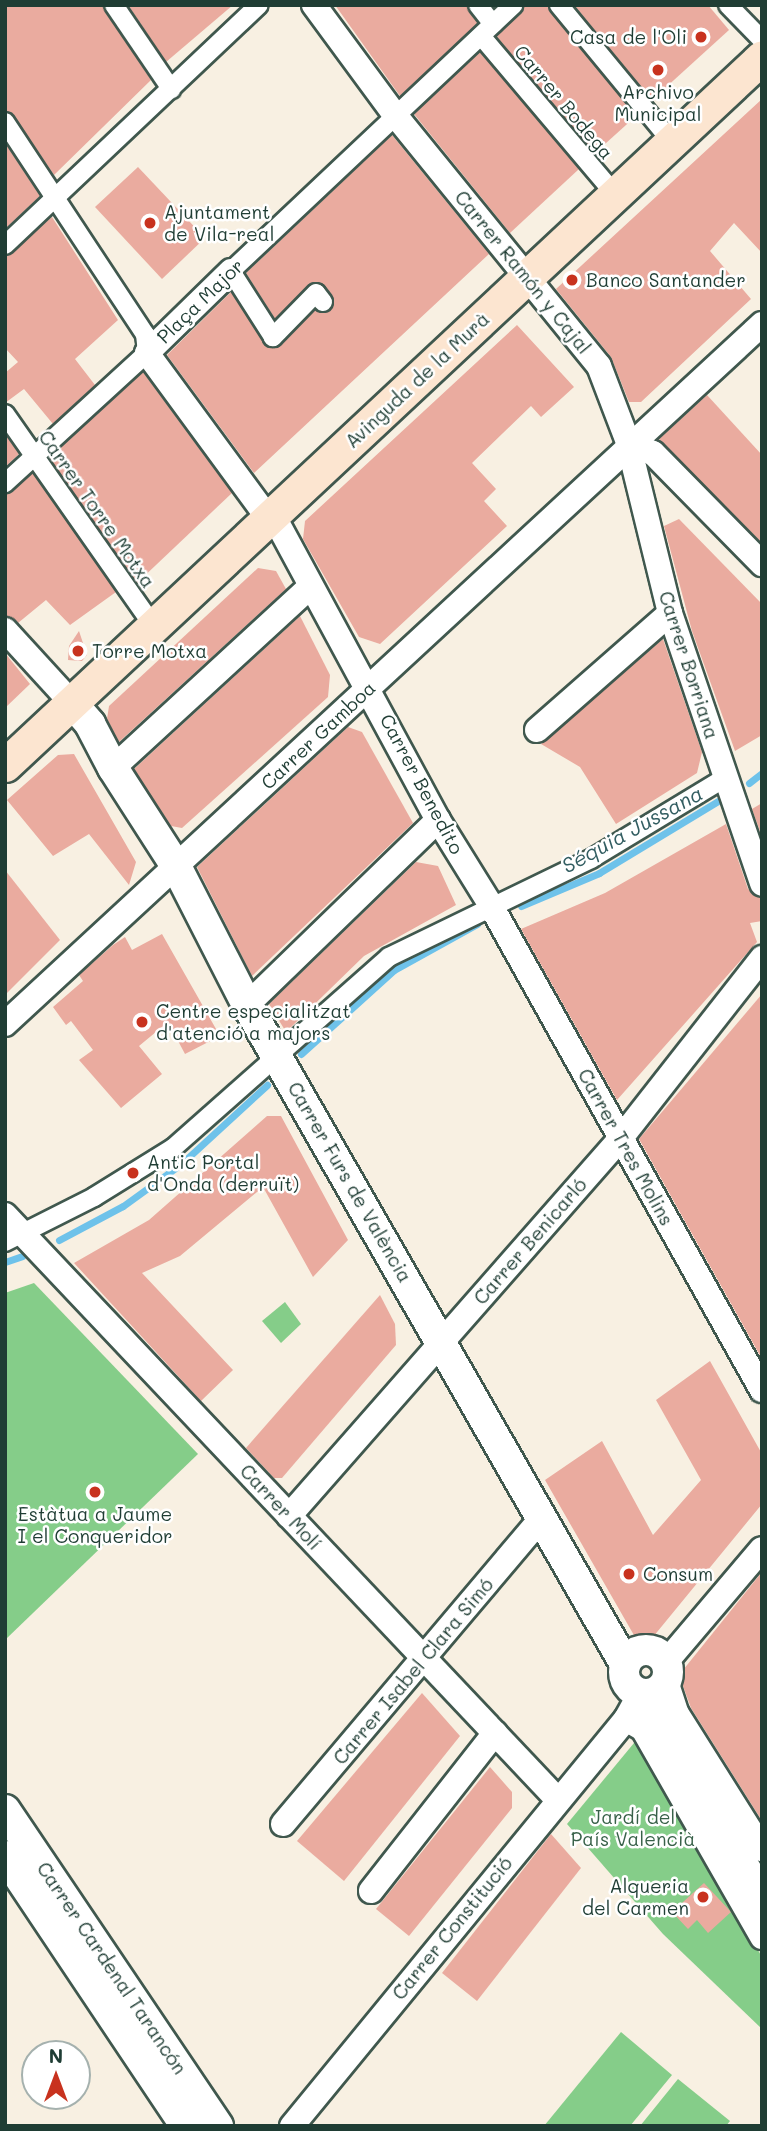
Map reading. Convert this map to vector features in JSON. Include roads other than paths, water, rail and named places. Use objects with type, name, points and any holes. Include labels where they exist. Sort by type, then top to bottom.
[{"type":"main road","name":"Avinguda de la Murà","points":[[5,765],[762,57]]},
{"type":"street","points":[[114,5],[171,89]]},
{"type":"street","points":[[5,245],[59,199],[259,5]]},
{"type":"street","points":[[314,5],[389,106]]},
{"type":"street","name":"Carrer Bodega","points":[[478,5],[487,31],[614,193]]},
{"type":"street","name":"Plaça Major","points":[[147,353],[231,271],[389,106],[487,31],[513,5]]},
{"type":"street","points":[[559,5],[672,142]]},
{"type":"street","points":[[728,5],[762,40]]},
{"type":"street","name":"Carrer Ramón y Cajal","points":[[389,106],[599,366],[628,442]]},
{"type":"street","name":"Plaça Major","points":[[5,122],[59,199],[145,334],[147,353]]},
{"type":"street","points":[[231,271],[273,337],[316,293],[323,302]]},
{"type":"street","name":"Carrer Gamboa","points":[[5,1024],[370,687],[628,442],[762,324]]},
{"type":"street","points":[[5,483],[147,353]]},
{"type":"street","name":"Carrer Benedito","points":[[147,353],[271,517],[370,687],[438,820],[490,904]]},
{"type":"street","name":"Carrer Torre Motxa","points":[[5,415],[154,627]]},
{"type":"street","points":[[628,442],[653,453],[762,564]]},
{"type":"street","name":"Carrer Borriana","points":[[628,442],[670,613],[762,884]]},
{"type":"street","points":[[113,768],[310,587]]},
{"type":"street","points":[[537,730],[670,613]]},
{"type":"street","points":[[5,630],[72,703]]},
{"type":"street","name":"Carrer Furs de València","points":[[72,703],[90,724],[113,768],[176,866],[247,1005],[640,1691],[762,1897]]},
{"type":"street","points":[[15,1239],[173,1149],[389,957],[490,904],[591,859],[725,778]]},
{"type":"street","points":[[247,1005],[438,820]]},
{"type":"street","name":"Carrer Tres Molins","points":[[490,904],[762,1390]]},
{"type":"street","name":"Carrer Benicarló","points":[[289,1516],[621,1138],[762,958]]},
{"type":"street","name":"Carrer Molí","points":[[5,1215],[15,1239],[289,1516],[557,1799]]},
{"type":"street","name":"Carrer Isabel Clara Simó","points":[[283,1824],[542,1517]]},
{"type":"street","name":"Carrer Constitució","points":[[292,2126],[557,1799],[640,1691],[762,1549]]},
{"type":"street","points":[[640,1691],[643,1729],[762,1937]]},
{"type":"street","points":[[640,1691],[677,1714],[762,1849]]},
{"type":"street","points":[[371,1892],[495,1733]]},
{"type":"street","points":[[667,1734],[667,1775]]},
{"type":"street","name":"Carrer Cardenal Tarancón","points":[[8,1822],[218,2126]]},
{"type":"street","name":"Carrer Cardenal Tarancón","points":[[5,1856],[186,2126]]},
{"type":"waterway","name":"Séquia Jussana","points":[[749,783],[762,773]]},
{"type":"waterway","name":"Séquia Jussana","points":[[521,906],[599,873],[721,799]]},
{"type":"waterway","name":"Séquia Jussana","points":[[301,1054],[394,970],[477,924]]},
{"type":"waterway","name":"Séquia Jussana","points":[[59,1240],[123,1206],[181,1164],[267,1085]]},
{"type":"waterway","name":"Séquia Jussana","points":[[5,1262],[22,1256]]},
{"type":"place","name":"Casa de l'Oli","points":[[701,37]]},
{"type":"place","name":"Archivo Municipal","points":[[658,70]]},
{"type":"place","name":"Ajuntament de Vila-real","points":[[150,223]]},
{"type":"place","name":"Banco Santander","points":[[572,280]]},
{"type":"place","name":"Torre Motxa","points":[[78,651]]},
{"type":"place","name":"Centre especialitzat d'atenció a majors","points":[[142,1022]]},
{"type":"place","name":"Antic Portal d'Onda (derruït)","points":[[133,1173]]},
{"type":"place","name":"Estàtua a Jaume I el Conqueridor","points":[[95,1492]]},
{"type":"place","name":"Consum","points":[[629,1574]]},
{"type":"place","name":"Alqueria del Carmen","points":[[703,1897]]},
{"type":"park label","name":"Jardí del País Valencià","points":[[633,1828]]}]
